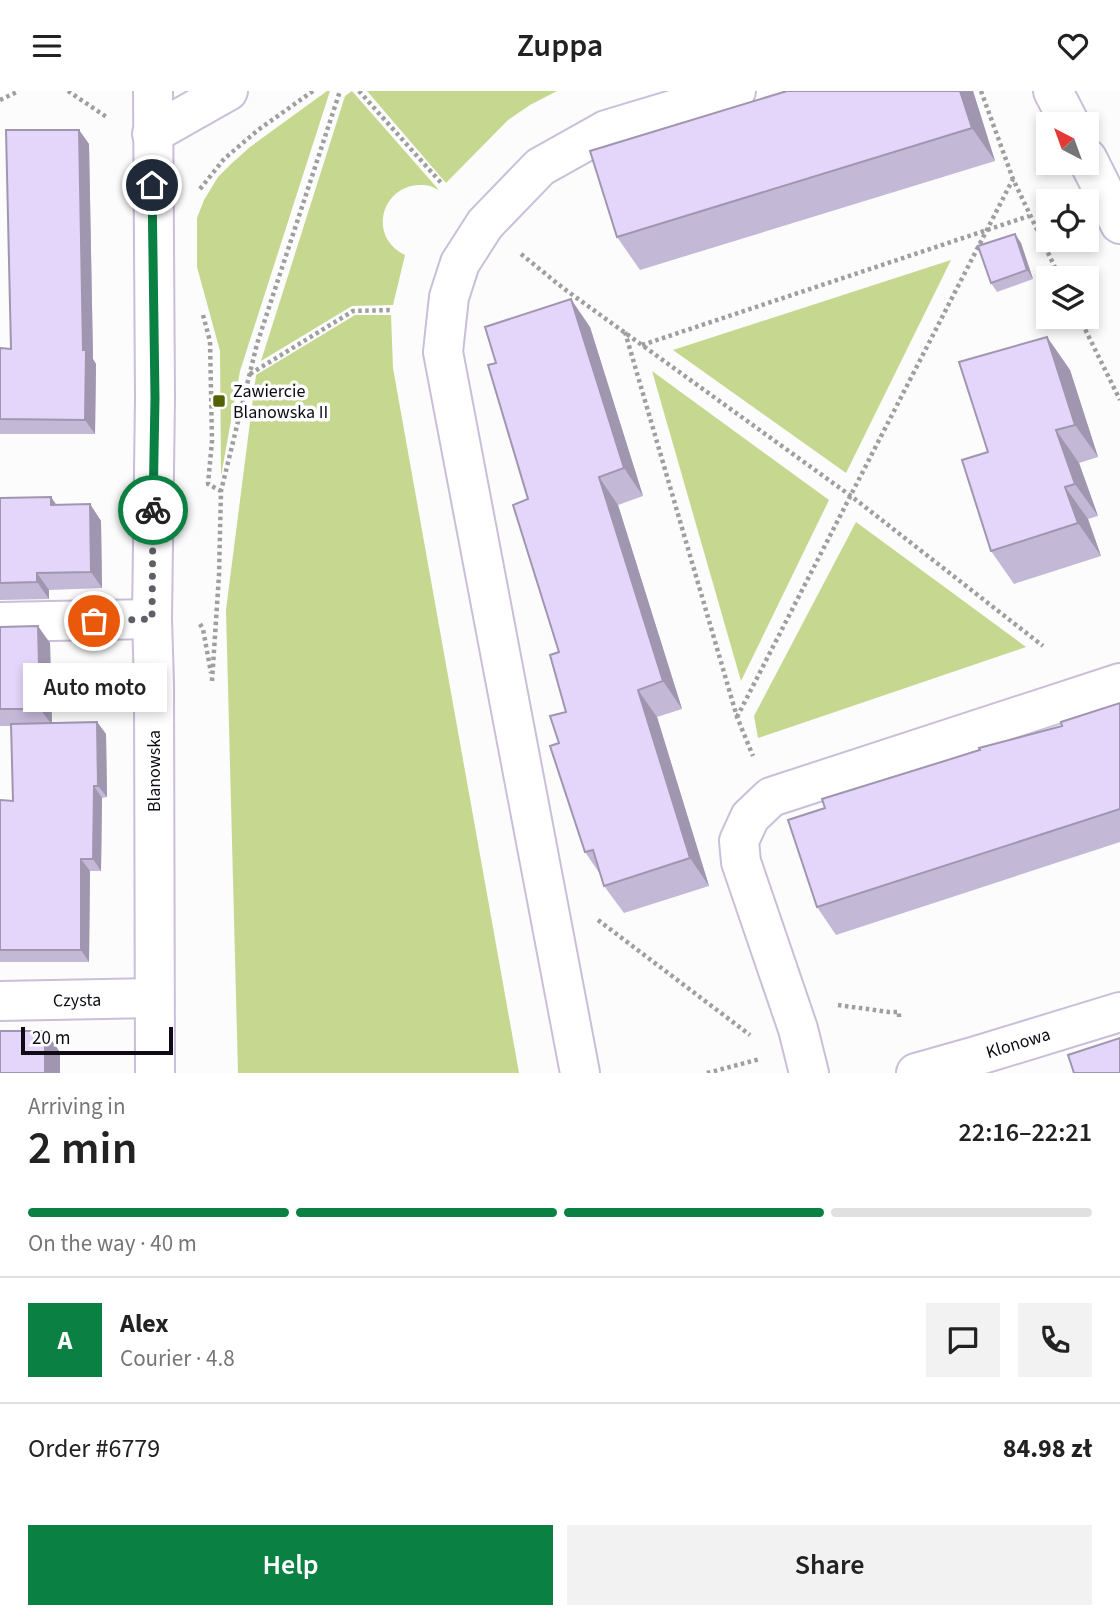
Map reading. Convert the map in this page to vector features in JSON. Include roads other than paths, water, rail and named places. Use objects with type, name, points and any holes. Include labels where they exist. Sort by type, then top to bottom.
[{"type":"street","name":"Blanowska","points":[[153,91],[155,1073]]},
{"type":"street","points":[[152,134],[228,91]]},
{"type":"street","points":[[580,1073],[443,352],[449,297],[460,263],[485,224],[540,167],[606,130],[736,91]]},
{"type":"street","points":[[1053,91],[1064,112]]},
{"type":"street","points":[[1096,175],[1120,224]]},
{"type":"street","points":[[0,622],[152,619]]},
{"type":"street","points":[[809,1073],[798,1029],[741,862],[739,841],[750,817],[771,797],[1120,683]]},
{"type":"street","name":"Czysta","points":[[0,1000],[154,998]]},
{"type":"street","name":"Klonowa","points":[[916,1073],[1120,1012]]},
{"type":"place","name":"Zawiercie Blanowska II","points":[[219,401]]},
{"type":"place","name":"Auto moto","points":[[94,621]]}]
